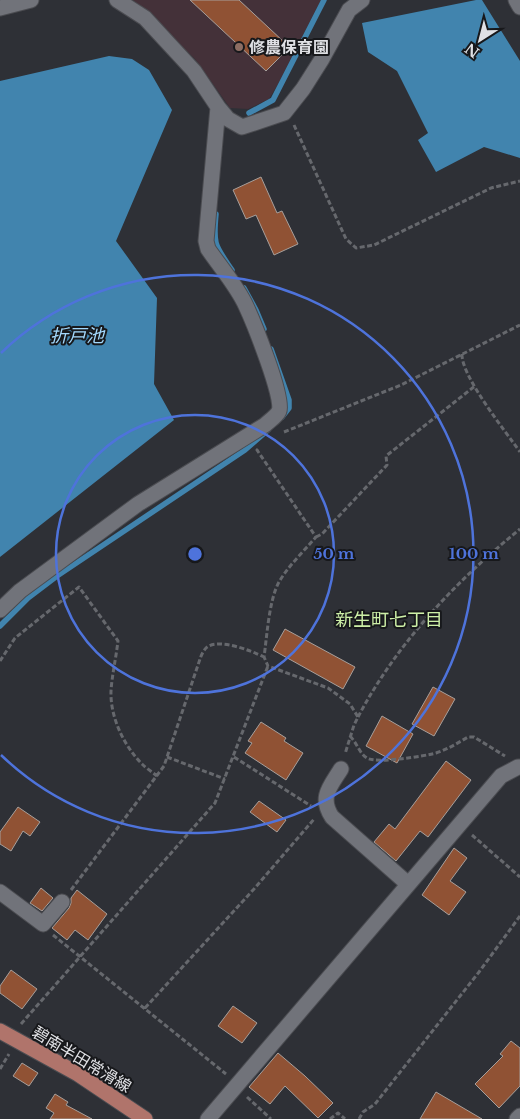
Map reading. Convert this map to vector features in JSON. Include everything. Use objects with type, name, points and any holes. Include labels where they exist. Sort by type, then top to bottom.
[{"type":"main road","name":"碧南半田常滑線","points":[[6,1034],[78,1074],[145,1119]]},
{"type":"street","points":[[0,8],[31,0]]},
{"type":"street","points":[[117,0],[145,18],[194,71],[228,119],[242,127],[284,113],[303,89],[349,10],[362,0]]},
{"type":"street","points":[[516,0],[520,7]]},
{"type":"street","points":[[0,610],[20,591],[138,504],[266,425],[279,411],[279,395],[246,305],[208,249],[206,241],[218,107]]},
{"type":"street","points":[[208,1119],[501,776],[517,768]]},
{"type":"street","points":[[341,769],[326,794],[323,811],[408,884]]},
{"type":"street","points":[[0,892],[44,924],[62,902]]},
{"type":"path","points":[[284,113],[291,118],[346,239],[356,248],[374,245],[491,188],[520,181]]},
{"type":"path","points":[[280,433],[401,385],[520,325]]},
{"type":"path","points":[[462,354],[464,367],[475,386],[496,421],[520,452]]},
{"type":"path","points":[[264,658],[274,596],[279,582],[289,568],[316,537],[322,534],[387,465],[386,456],[475,386]]},
{"type":"path","points":[[261,446],[257,450],[316,537]]},
{"type":"path","points":[[341,769],[354,725],[381,676],[426,619],[473,569],[520,530]]},
{"type":"path","points":[[0,661],[15,638],[79,587],[118,642],[111,692],[113,712],[120,730],[142,764],[157,776]]},
{"type":"path","points":[[62,902],[164,766],[200,659],[206,648],[218,644],[251,650],[264,658],[268,666],[328,688],[350,704],[358,717]]},
{"type":"path","points":[[6,1034],[19,1026],[215,803],[268,666]]},
{"type":"path","points":[[350,736],[357,744],[361,754],[369,759],[379,761],[435,753],[468,737],[474,737],[507,758],[517,768]]},
{"type":"path","points":[[167,757],[225,779]]},
{"type":"path","points":[[145,1008],[323,811],[234,757]]},
{"type":"path","points":[[460,824],[520,877]]},
{"type":"path","points":[[359,1119],[363,1112],[375,1104],[479,972],[520,916]]},
{"type":"path","points":[[44,924],[47,931],[80,955],[145,1008],[236,1085],[271,1119]]},
{"type":"path","points":[[330,1119],[338,1113],[345,1119]]},
{"type":"shaded area","name":"修農保育園","points":[[133,0],[321,0],[269,99],[248,109],[230,108],[195,59]]},
{"type":"water","points":[[482,0],[520,61],[520,158],[484,147],[436,172],[418,140],[428,133],[397,71],[368,52],[362,23]]},
{"type":"water","name":"折戸池","points":[[109,56],[132,59],[149,70],[172,110],[116,241],[157,298],[154,384],[174,420],[0,557],[0,81]]},
{"type":"building","points":[[190,0],[239,0],[284,42],[277,48],[283,54],[266,71]]},
{"type":"building","points":[[261,177],[277,213],[282,211],[298,244],[274,255],[256,215],[246,219],[233,190]]},
{"type":"building","points":[[285,629],[355,667],[343,689],[273,650]]},
{"type":"building","points":[[433,687],[455,699],[434,736],[412,724]]},
{"type":"building","points":[[382,716],[413,734],[397,763],[366,746]]},
{"type":"building","points":[[261,722],[286,738],[284,741],[303,753],[286,780],[245,753],[252,743],[248,741]]},
{"type":"building","points":[[446,761],[471,780],[428,837],[420,831],[396,861],[374,842],[389,824],[395,829]]},
{"type":"building","points":[[259,801],[286,820],[277,832],[250,812]]},
{"type":"building","points":[[18,807],[40,822],[30,836],[23,831],[11,851],[0,844],[0,832]]},
{"type":"building","points":[[454,848],[467,858],[450,881],[466,892],[449,915],[422,895]]},
{"type":"building","points":[[41,888],[53,898],[42,911],[30,903]]},
{"type":"building","points":[[77,890],[107,914],[88,940],[75,930],[67,940],[52,928],[69,908],[71,898]]},
{"type":"building","points":[[11,970],[37,989],[22,1009],[0,993],[0,986]]},
{"type":"building","points":[[233,1006],[257,1023],[242,1043],[218,1026]]},
{"type":"building","points":[[511,1041],[520,1048],[520,1086],[499,1108],[475,1084],[503,1056],[500,1054]]},
{"type":"building","points":[[278,1053],[333,1103],[318,1118],[285,1086],[270,1104],[249,1087]]},
{"type":"building","points":[[22,1063],[38,1073],[29,1086],[13,1076]]},
{"type":"building","points":[[436,1092],[482,1119],[420,1119]]},
{"type":"building","points":[[55,1094],[68,1102],[66,1105],[92,1119],[50,1119],[54,1113],[46,1108]]},
{"type":"waterway","points":[[249,113],[273,100],[324,0]]},
{"type":"waterway","points":[[216,214],[216,244],[232,270]]},
{"type":"waterway","points":[[244,288],[264,329]]},
{"type":"waterway","points":[[271,349],[289,400],[289,408],[282,417]]},
{"type":"waterway","points":[[0,626],[28,598],[57,576],[245,450],[268,430]]},
{"type":"place","name":"修農保育園","points":[[239,47]]},
{"type":"district","name":"新生町七丁目","points":[[389,620]]}]
